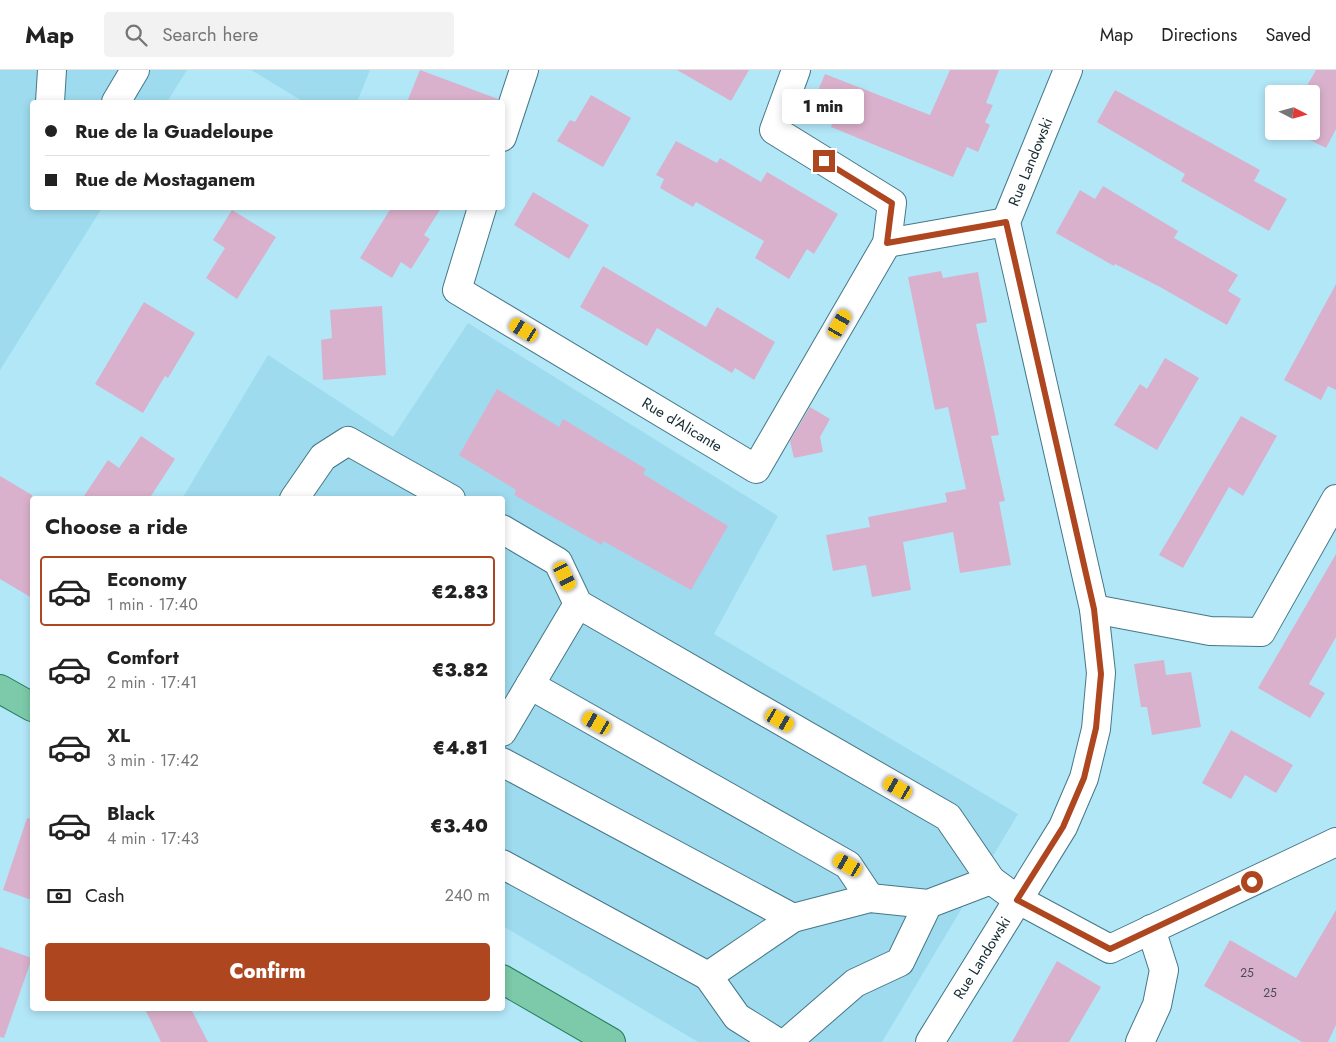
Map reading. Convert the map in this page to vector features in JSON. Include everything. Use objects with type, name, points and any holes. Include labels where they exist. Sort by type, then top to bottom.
[{"type":"main road","points":[[0,688],[30,706]]},
{"type":"main road","points":[[505,981],[611,1042]]},
{"type":"street","points":[[50,100],[52,70]]},
{"type":"street","points":[[117,100],[135,70]]},
{"type":"street","points":[[505,128],[524,70]]},
{"type":"street","points":[[796,70],[774,130],[892,203],[887,243],[1006,222]]},
{"type":"street","name":"Rue Landowski","points":[[930,1042],[1063,827],[1084,778],[1096,728],[1101,674],[1094,609],[1006,222],[1068,70]]},
{"type":"street","name":"Rue d'Alicante","points":[[481,210],[457,290],[756,469],[887,243]]},
{"type":"street","points":[[296,496],[323,458],[348,441],[446,496]]},
{"type":"street","points":[[1094,609],[1210,631],[1261,632],[1336,499]]},
{"type":"street","points":[[505,531],[558,562],[578,604],[948,817],[991,880],[1017,900],[1110,949],[1336,842]]},
{"type":"street","points":[[505,727],[578,604]]},
{"type":"street","points":[[530,685],[848,865],[870,898]]},
{"type":"street","points":[[505,764],[792,918]]},
{"type":"street","points":[[505,866],[708,976],[736,1017],[777,1042]]},
{"type":"street","points":[[708,976],[792,918],[870,898],[928,904],[991,880]]},
{"type":"street","points":[[787,1042],[855,983],[900,962],[928,904]]},
{"type":"street","points":[[1140,1042],[1157,1005],[1164,970],[1151,929]]},
{"type":"shaded area","points":[[0,70],[187,70],[168,100],[30,100],[30,210],[101,210],[0,370]]},
{"type":"shaded area","points":[[251,70],[370,70],[358,100],[301,100]]},
{"type":"shaded area","points":[[468,323],[778,516],[714,634],[1018,814],[882,1042],[698,1042],[505,927],[505,496],[184,496],[268,355],[393,437]]},
{"type":"building","points":[[420,70],[498,99],[498,100],[408,100]]},
{"type":"building","points":[[677,70],[749,70],[731,101]]},
{"type":"building","points":[[950,70],[999,70],[986,103],[993,105],[985,122],[990,125],[978,152],[967,147],[953,177],[831,127],[833,122],[809,112],[825,74],[930,115]]},
{"type":"building","points":[[1316,70],[1336,70],[1336,129],[1326,148],[1310,140],[1320,140],[1320,85],[1307,85]]},
{"type":"building","points":[[1115,90],[1260,170],[1254,181],[1287,199],[1269,231],[1181,181],[1185,174],[1097,122]]},
{"type":"building","points":[[591,95],[631,118],[603,167],[557,141],[570,120],[575,122]]},
{"type":"building","points":[[676,141],[717,163],[720,158],[761,182],[767,172],[838,214],[814,254],[807,249],[789,279],[755,258],[764,241],[696,202],[693,207],[660,188],[664,179],[656,175]]},
{"type":"building","points":[[1103,186],[1178,231],[1174,238],[1238,275],[1228,291],[1241,299],[1227,325],[1160,287],[1115,264],[1114,266],[1056,233],[1080,190],[1095,199]]},
{"type":"building","points":[[533,192],[589,225],[569,259],[514,225]]},
{"type":"building","points":[[232,210],[276,237],[237,299],[206,278],[225,248],[213,240]]},
{"type":"building","points":[[390,210],[440,210],[424,235],[430,239],[411,269],[401,262],[392,278],[360,258]]},
{"type":"building","points":[[603,266],[706,327],[717,307],[775,342],[754,380],[735,368],[732,373],[657,328],[647,346],[580,307]]},
{"type":"building","points":[[941,271],[943,278],[978,272],[987,322],[976,324],[999,435],[991,436],[1005,501],[999,502],[1011,565],[960,573],[953,532],[903,542],[911,590],[872,597],[866,565],[833,571],[826,535],[870,527],[868,517],[947,502],[945,493],[966,489],[948,407],[935,410],[908,277]]},
{"type":"building","points":[[1336,284],[1336,390],[1328,386],[1321,400],[1284,380]]},
{"type":"building","points":[[144,302],[195,333],[168,378],[165,376],[143,413],[95,384]]},
{"type":"building","points":[[382,306],[386,375],[323,380],[321,340],[332,338],[330,310]]},
{"type":"building","points":[[1165,358],[1199,378],[1157,450],[1114,425],[1140,384],[1147,389]]},
{"type":"building","points":[[497,389],[559,427],[563,419],[646,469],[643,474],[728,526],[691,590],[603,541],[602,545],[514,495],[516,490],[459,455]]},
{"type":"building","points":[[810,407],[830,419],[820,437],[823,452],[794,458],[790,441]]},
{"type":"building","points":[[1241,416],[1277,436],[1243,496],[1229,487],[1183,568],[1159,555]]},
{"type":"building","points":[[141,436],[175,459],[151,496],[84,496],[108,460],[119,468]]},
{"type":"building","points":[[0,476],[32,495],[30,496],[30,597],[0,579]]},
{"type":"building","points":[[1336,554],[1336,637],[1309,684],[1325,693],[1310,718],[1258,688]]},
{"type":"building","points":[[1164,660],[1166,675],[1191,672],[1201,727],[1152,735],[1147,707],[1141,707],[1134,664]]},
{"type":"building","points":[[1231,730],[1293,765],[1276,793],[1245,775],[1231,799],[1202,783]]},
{"type":"building","points":[[27,818],[30,819],[30,899],[3,890]]},
{"type":"building","points":[[1336,910],[1336,1025],[1328,1042],[1302,1042],[1204,986],[1230,940],[1296,978]]},
{"type":"building","points":[[0,947],[30,957],[30,964],[4,1038],[0,1037]]},
{"type":"building","points":[[1057,961],[1101,987],[1069,1042],[1012,1042]]},
{"type":"building","points":[[146,1011],[192,1011],[208,1042],[161,1042]]},
{"type":"route","points":[[824,161],[892,203],[887,243],[1006,222],[1094,609],[1101,674],[1096,728],[1084,778],[1063,827],[1017,900],[1110,949],[1252,882]]}]
